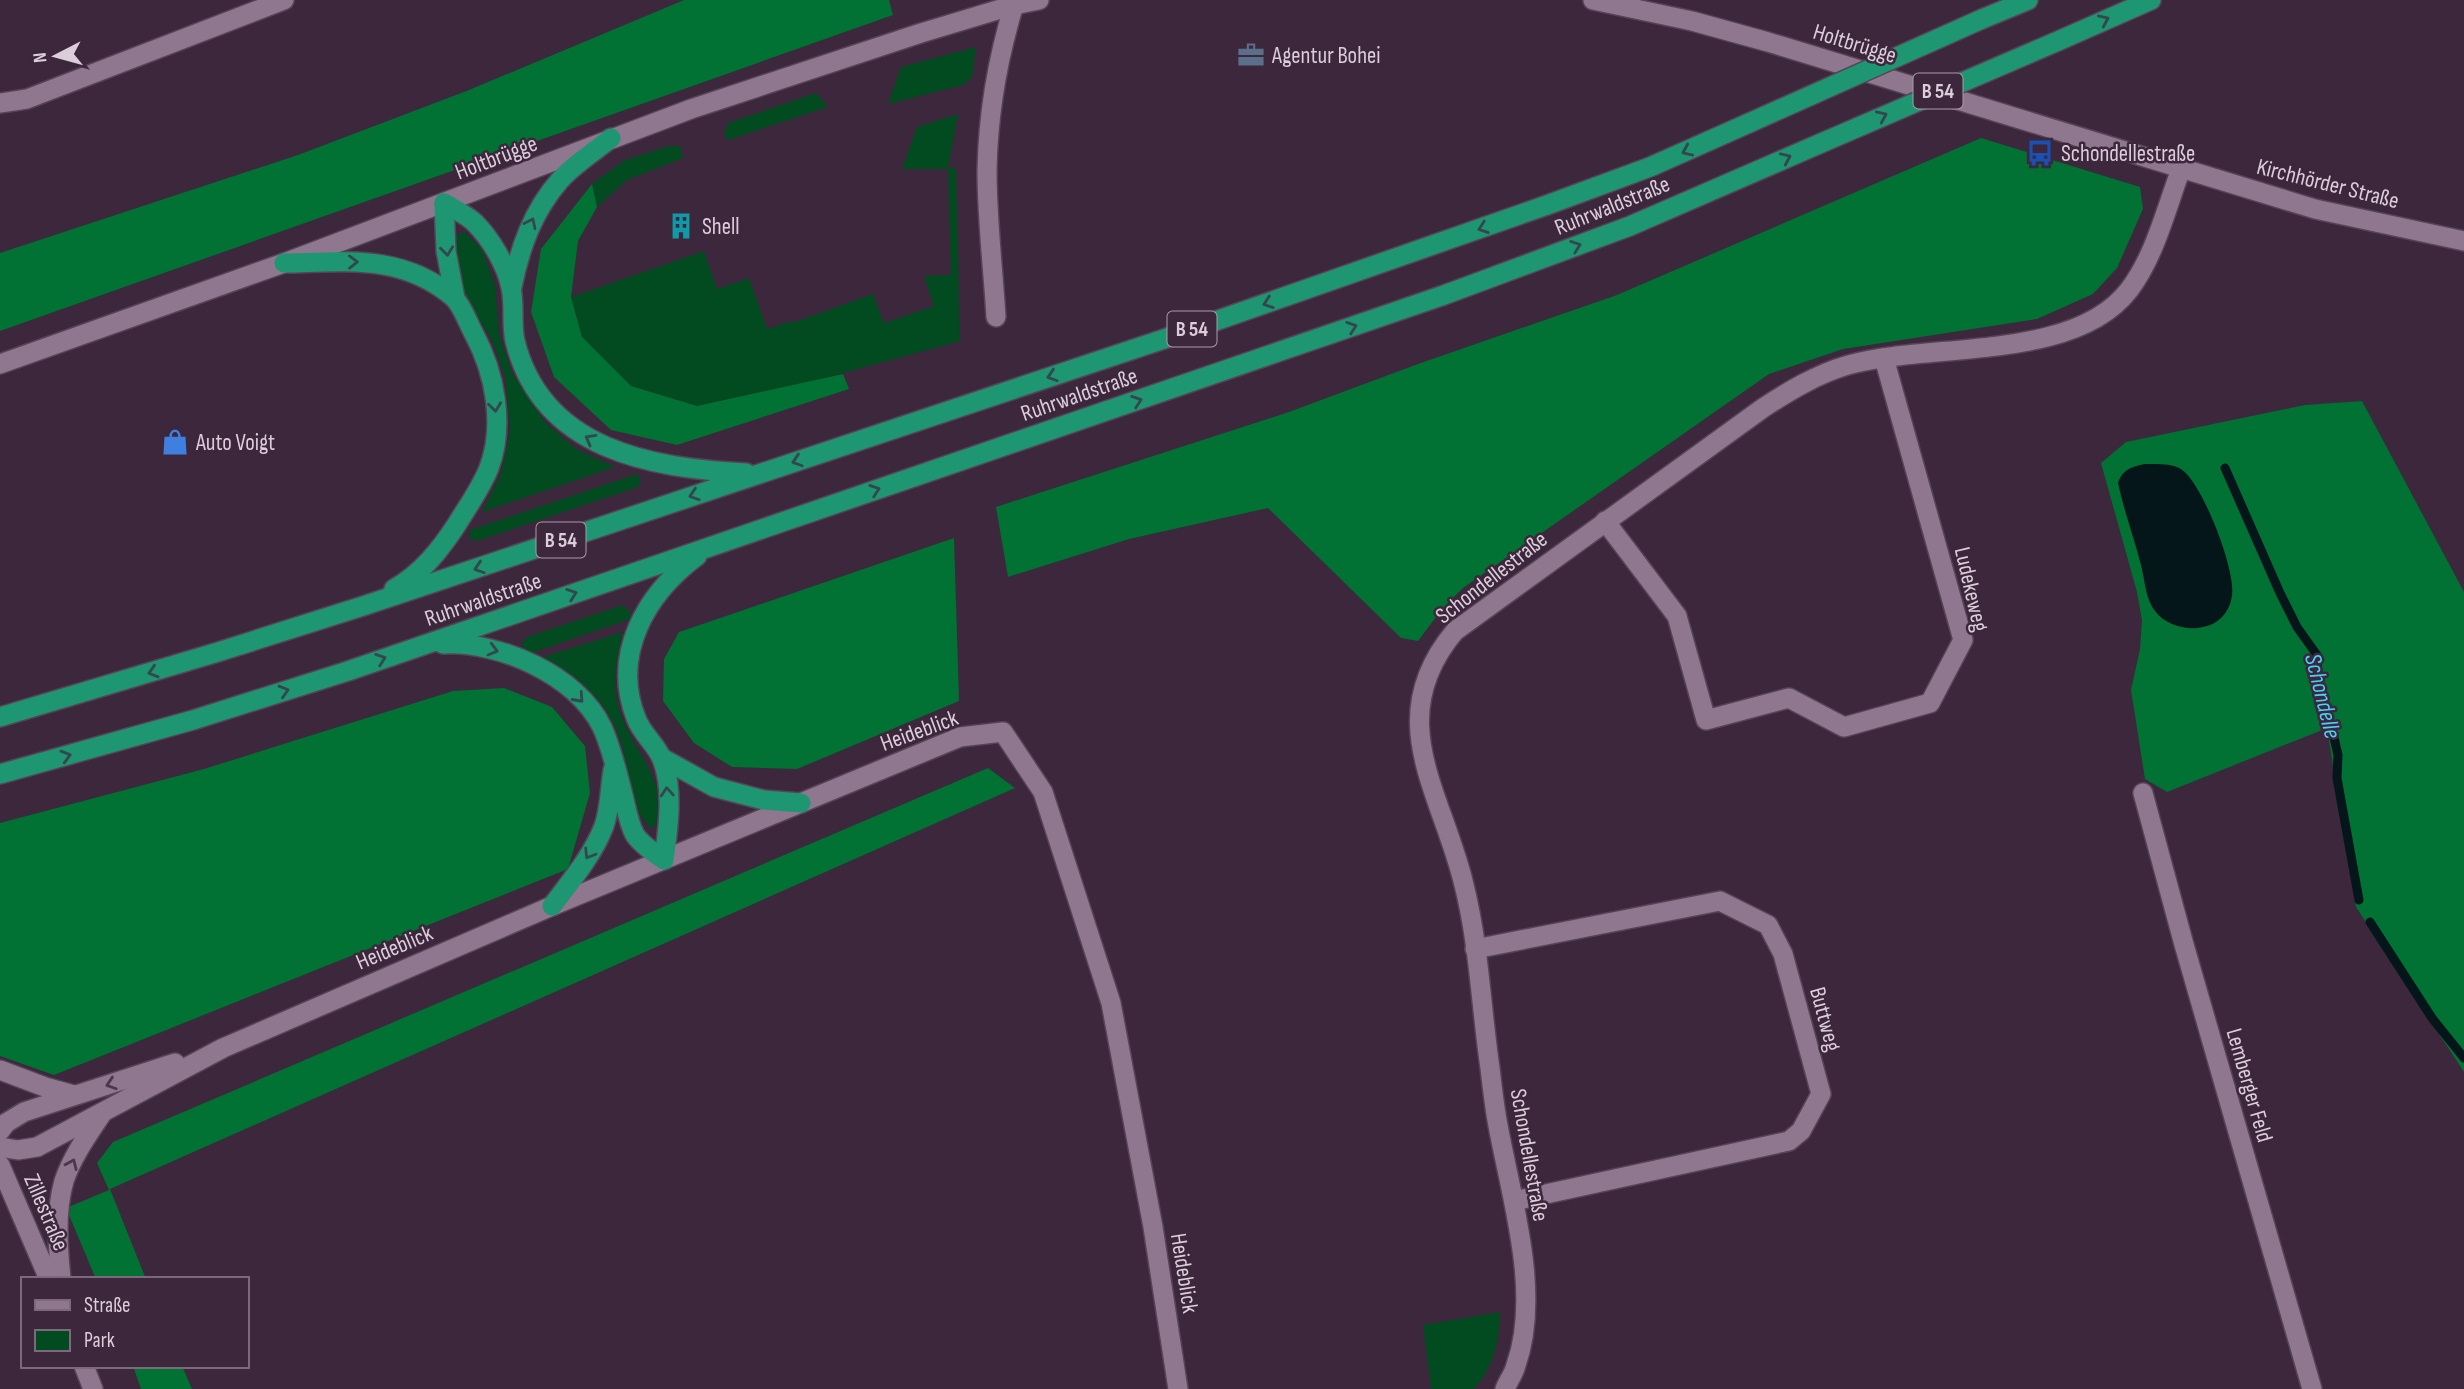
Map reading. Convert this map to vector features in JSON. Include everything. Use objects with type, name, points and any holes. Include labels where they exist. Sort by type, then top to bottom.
[{"type":"highway","name":"Ruhrwaldstraße","points":[[0,717],[363,606],[1164,339],[1547,205],[1650,167],[2028,0]]},
{"type":"highway","name":"Ruhrwaldstraße","points":[[0,774],[193,720],[414,648],[1444,296],[1630,226],[2151,0]]},
{"type":"highway","points":[[511,288],[524,237],[537,211],[562,178],[611,138]]},
{"type":"highway","points":[[444,203],[475,222],[494,247],[511,288],[515,340],[525,369],[541,397],[562,420],[587,439],[622,455],[708,471],[759,473]]},
{"type":"highway","points":[[363,606],[399,586],[427,564],[466,511],[489,467],[497,419],[492,380],[482,349],[455,298],[446,251],[444,203]]},
{"type":"highway","points":[[284,264],[371,261],[400,269],[455,298]]},
{"type":"highway","points":[[713,545],[664,585],[641,620],[626,671],[628,694],[636,721],[662,758],[714,787],[764,800],[801,803]]},
{"type":"highway","points":[[414,648],[467,644],[497,650],[530,663],[564,682],[580,697],[602,727],[629,822],[636,837],[664,860]]},
{"type":"highway","points":[[662,758],[668,801],[668,833],[664,860]]},
{"type":"highway","points":[[552,906],[594,847],[605,824],[613,766]]},
{"type":"street","points":[[0,103],[27,99],[284,0]]},
{"type":"street","name":"Holtbrügge","points":[[0,364],[284,264],[691,109],[852,55],[1014,5],[1039,0]]},
{"type":"street","name":"Holtbrügge","points":[[1593,0],[1692,21],[1768,42],[2181,169]]},
{"type":"street","points":[[996,317],[987,171],[989,127],[1005,35],[1014,5]]},
{"type":"street","name":"Kirchhörder Straße","points":[[2181,169],[2315,209],[2464,241]]},
{"type":"street","name":"Schondellestraße","points":[[1504,1389],[1516,1366],[1525,1316],[1523,1256],[1497,1121],[1475,949],[1464,886],[1427,776],[1421,749],[1419,726],[1426,677],[1434,659],[1455,631],[1605,521],[1786,393],[1807,382],[1849,365],[1885,358],[2025,342],[2063,334],[2096,318],[2128,291],[2141,271],[2181,169]]},
{"type":"street","name":"Ludekeweg","points":[[1605,521],[1677,617],[1706,720],[1789,698],[1844,727],[1930,703],[1964,640],[1885,358]]},
{"type":"street","name":"Heideblick","points":[[0,1147],[18,1150],[37,1147],[223,1048],[552,906],[960,737],[1003,732],[1042,792],[1111,1003],[1153,1227],[1178,1389]]},
{"type":"street","name":"Lemberger Feld","points":[[2143,793],[2312,1389]]},
{"type":"street","name":"Buttweg","points":[[1475,949],[1720,901],[1768,925],[1778,944],[1821,1094],[1801,1131],[1789,1141],[1514,1201]]},
{"type":"street","name":"Heideblick","points":[[0,1131],[6,1123],[24,1112],[223,1048]]},
{"type":"street","points":[[0,1070],[75,1095]]},
{"type":"street","name":"Heideblick","points":[[61,1277],[59,1238],[64,1182],[79,1149],[102,1113]]},
{"type":"street","name":"Zillestraße","points":[[0,1165],[48,1277]]},
{"type":"street","points":[[85,1368],[93,1389]]},
{"type":"green space","points":[[684,0],[889,0],[893,15],[0,331],[0,253],[298,155],[469,90]]},
{"type":"green space","points":[[976,47],[972,77],[963,85],[888,104],[901,67]]},
{"type":"green space","points":[[816,93],[828,107],[728,140],[724,134],[728,123]]},
{"type":"green space","points":[[958,114],[948,168],[956,168],[960,341],[810,382],[697,406],[631,386],[582,337],[571,297],[704,251],[717,289],[749,278],[767,329],[791,321],[792,323],[873,294],[884,323],[934,306],[924,276],[951,275],[948,169],[902,169],[917,127]]},
{"type":"green space","points":[[1981,138],[2140,187],[2143,209],[2117,268],[2093,294],[2037,319],[1843,349],[1769,374],[1463,588],[1442,609],[1418,641],[1401,638],[1268,508],[1129,539],[1008,577],[996,507],[1289,412],[1617,295]]},
{"type":"green space","points":[[669,146],[680,146],[683,158],[627,180],[597,207],[592,184],[625,160]]},
{"type":"green space","points":[[592,184],[597,207],[578,241],[571,297],[582,337],[631,386],[697,406],[843,374],[849,389],[677,445],[611,430],[554,377],[531,312],[541,249]]},
{"type":"green space","points":[[465,232],[482,250],[495,284],[499,334],[512,373],[545,422],[576,449],[615,467],[482,512],[501,474],[510,431],[505,376],[491,338],[464,297],[455,264],[457,235]]},
{"type":"green space","points":[[2362,401],[2464,592],[2464,1072],[2356,907],[2327,728],[2167,792],[2145,779],[2131,690],[2140,649],[2142,620],[2137,592],[2101,463],[2126,442],[2305,405]]},
{"type":"green space","points":[[637,474],[641,481],[638,487],[477,541],[469,538],[470,530]]},
{"type":"green space","points":[[954,538],[959,701],[797,769],[732,767],[694,743],[663,701],[664,659],[679,632]]},
{"type":"green space","points":[[623,605],[631,613],[630,619],[528,654],[523,650],[522,643],[527,637]]},
{"type":"green space","points":[[623,632],[616,672],[617,702],[626,727],[653,778],[658,808],[655,827],[649,827],[637,808],[630,790],[623,750],[612,720],[594,694],[543,657]]},
{"type":"green space","points":[[504,688],[552,707],[585,746],[590,793],[568,869],[54,1075],[0,1056],[0,823],[204,769],[453,691]]},
{"type":"green space","points":[[988,768],[1015,788],[110,1189],[145,1277],[95,1277],[66,1208],[109,1190],[97,1163],[113,1142]]},
{"type":"green space","points":[[1500,1312],[1494,1354],[1480,1382],[1473,1389],[1431,1389],[1423,1325]]},
{"type":"green space","points":[[134,1368],[183,1368],[192,1389],[141,1389]]},
{"type":"shaded area","points":[[2145,464],[2168,465],[2181,469],[2198,491],[2216,528],[2229,567],[2232,595],[2226,612],[2219,620],[2209,625],[2197,628],[2177,626],[2159,616],[2149,600],[2118,483],[2128,469]]},
{"type":"waterway","name":"Schondelle","points":[[2225,468],[2280,593],[2297,627],[2317,655],[2319,703],[2323,717],[2333,733],[2338,755],[2337,778],[2359,900]]},
{"type":"waterway","name":"Schondelle","points":[[2370,922],[2432,1018],[2464,1058]]},
{"type":"place","name":"Agentur Bohei","points":[[1251,55]]},
{"type":"place","name":"Schondellestraße","points":[[2040,153]]},
{"type":"place","name":"Shell","points":[[681,226]]},
{"type":"place","name":"Auto Voigt","points":[[175,442]]}]
